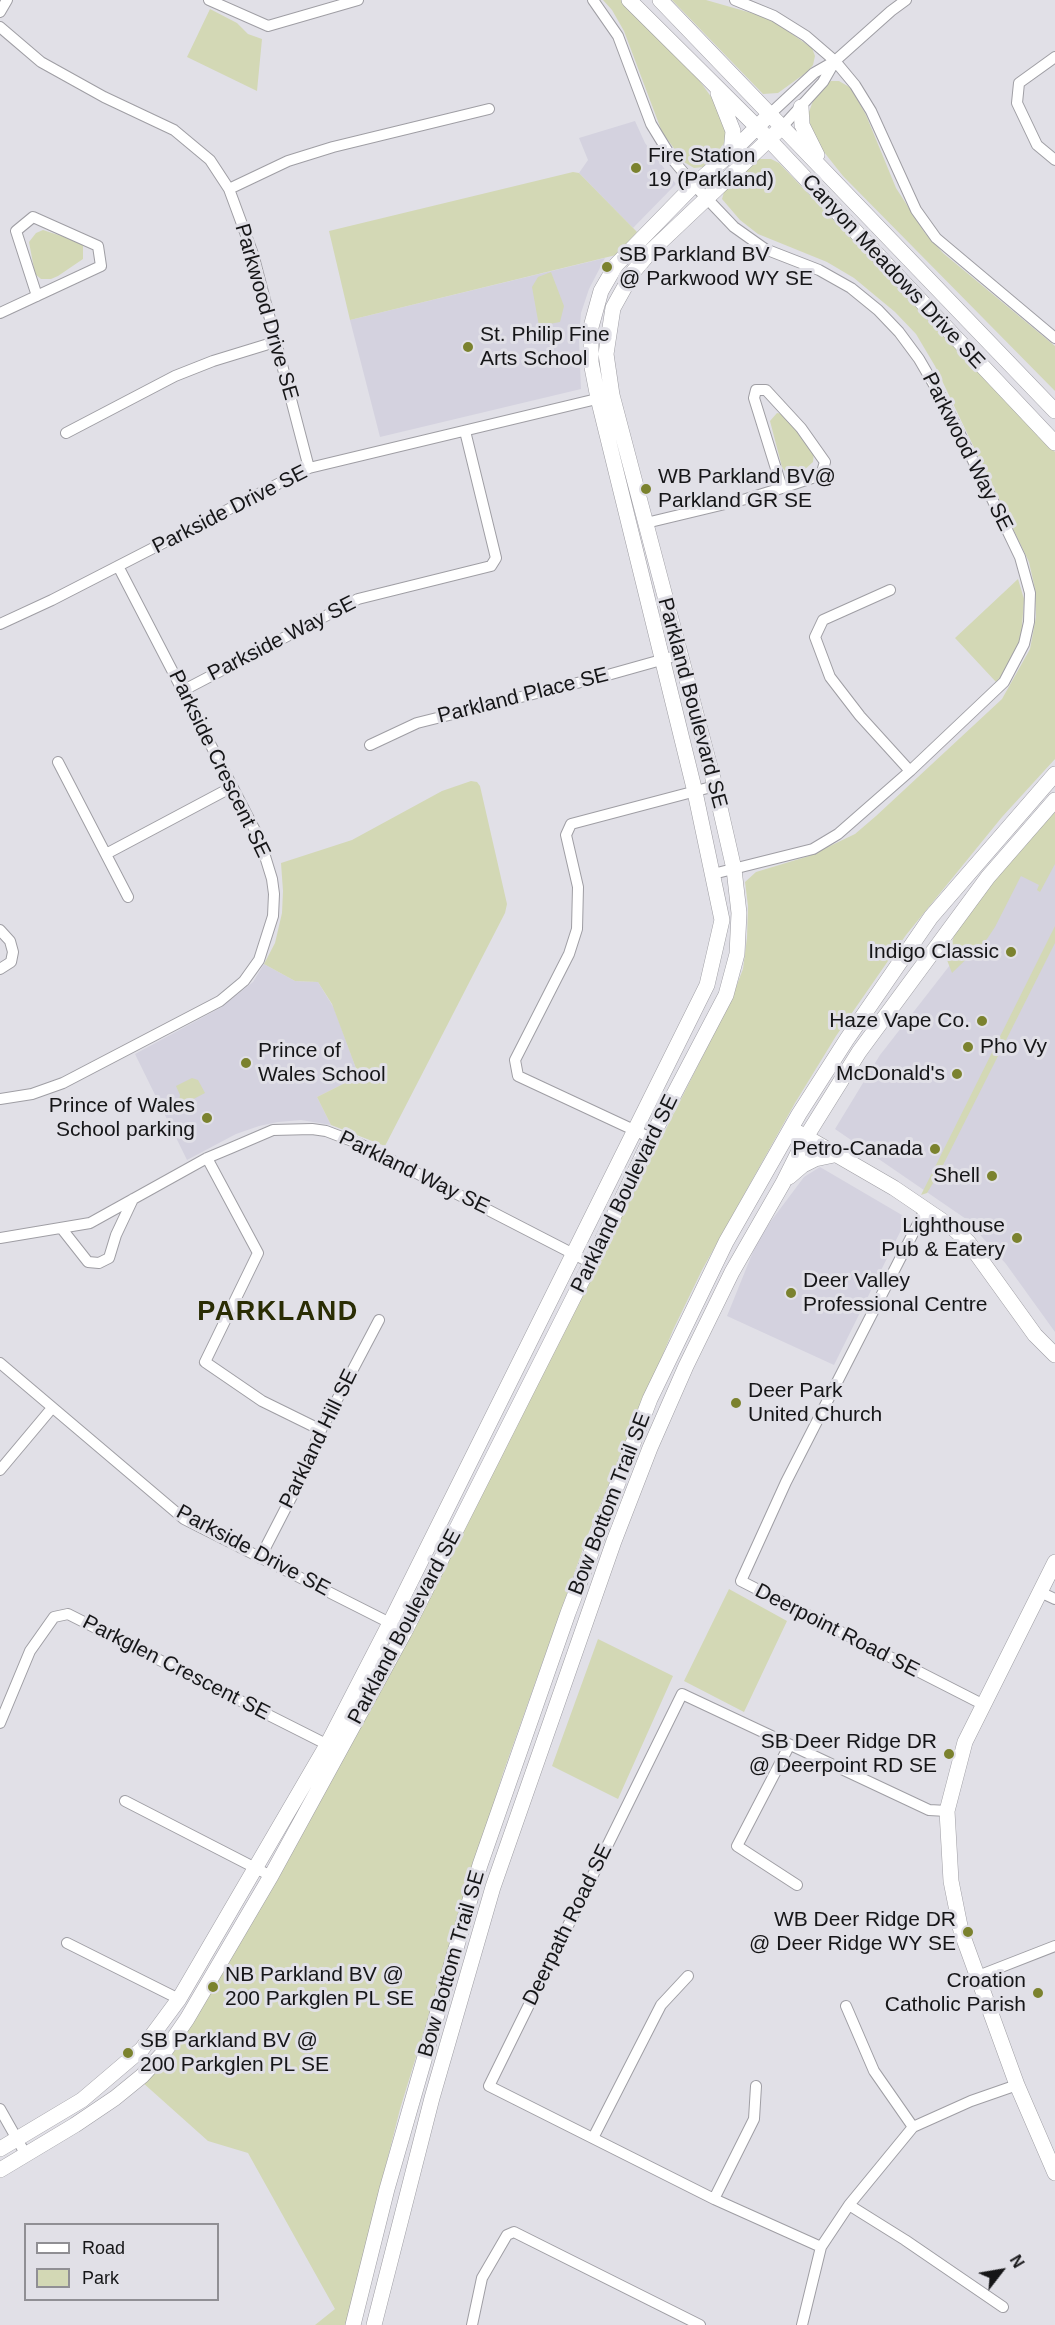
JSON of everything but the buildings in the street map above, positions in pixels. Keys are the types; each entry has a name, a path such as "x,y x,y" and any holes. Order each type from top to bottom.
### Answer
{"street":[{"path":"0,12 7,0"},
{"path":"209,0 268,26 358,0"},
{"name":"Parkwood Way SE","path":"593,0 618,36 651,124 673,160 694,185 734,227 765,249 819,270 851,288 878,310 919,359 944,402 1020,557 1030,592 1029,622 1024,644 1015,664 997,690 910,771 838,834 813,849 714,874"},
{"name":"Canyon Meadows Drive SE","path":"629,0 757,127 1055,443"},
{"name":"Canyon Meadows Drive SE","path":"660,0 1055,411"},
{"path":"735,0 774,16 806,36 835,61 855,85 871,111 915,210 936,238 1055,338"},
{"path":"770,114 814,73 835,61 891,10 906,0"},
{"name":"Parkwood Drive SE","path":"0,27 41,62 104,97 174,130 210,160 229,189 253,254 309,468"},
{"path":"1055,57 1019,83 1017,103 1037,145 1055,160"},
{"path":"782,127 823,82 835,61"},
{"path":"717,87 733,131 731,153"},
{"path":"801,107 802,125 810,144 837,185"},
{"path":"229,189 288,161 489,109"},
{"name":"Parkland Boulevard SE","path":"0,2148 82,2100 142,2049 179,1999 256,1868 404,1634 591,1263 651,1138 726,995 737,954 739,914 734,869 715,786 646,523 605,396 591,362 591,327 601,291 616,265 694,185 731,153 770,114"},
{"name":"Parkland Boulevard SE","path":"0,2170 75,2126 115,2098 165,2051 187,2019 271,1876 334,1748 390,1623 707,985 722,920 714,874 662,660 605,396 606,354 614,308 633,272 651,251 708,200 782,127"},
{"path":"0,313 37,296 101,266 98,246 33,217 16,231 37,296"},
{"path":"591,327 609,331"},
{"path":"66,433 175,376 213,361 275,342"},
{"path":"646,523 746,499 782,488 821,475 825,462 801,428 766,390 756,390 754,398 782,488"},
{"name":"Parkside Drive SE","path":"0,624 309,468 605,396"},
{"name":"Parkside Way SE","path":"184,690 358,599 491,566 496,558 465,431"},
{"name":"Parkside Crescent SE","path":"0,1099 32,1094 63,1083 220,1001 244,981 259,960 273,916 274,894 269,864 260,840 118,566"},
{"path":"890,590 823,620 815,637 830,677 860,716 910,771"},
{"name":"Parkland Place SE","path":"370,745 417,723 679,655"},
{"path":"58,762 129,897"},
{"name":"Bow Bottom Trail SE","path":"353,2325 387,2189 480,1865 568,1614 651,1398 726,1242 790,1128 888,977 931,917 1055,774"},
{"path":"651,1138 636,1129 518,1076 515,1060 569,954 578,929 578,887 566,835 572,824 715,786"},
{"path":"106,854 232,787"},
{"name":"Bow Bottom Trail SE","path":"374,2325 446,2046 493,1887 561,1687 634,1489 677,1387 732,1272 783,1183 806,1137 859,1052 988,877 1055,800"},
{"path":"0,930 10,941 14,952 11,962 0,969"},
{"path":"790,1128 926,1208 968,1242 1035,1335 1055,1355"},
{"name":"Parkland Way SE","path":"0,1238 90,1223 207,1158 273,1130 312,1129 326,1131 360,1144 591,1263"},
{"path":"783,1183 803,1165 815,1159 834,1155"},
{"path":"207,1158 258,1253 205,1362 262,1401 321,1430"},
{"path":"62,1229 88,1262 99,1263 109,1258 116,1235 133,1199"},
{"name":"Deerpoint Road SE","path":"926,1208 796,1461 741,1581 984,1705"},
{"name":"Parkland Hill SE","path":"260,1558 293,1494 321,1430 379,1320"},
{"name":"Parkside Drive SE","path":"0,1363 184,1519 390,1623 404,1634"},
{"path":"0,1470 52,1408"},
{"path":"1054,2167 1017,2085 961,1931 951,1881 947,1811 965,1743 1055,1562"},
{"path":"1040,1592 1055,1599"},
{"name":"Parkglen Crescent SE","path":"0,1723 30,1651 54,1617 69,1614 334,1748"},
{"name":"Deerpath Road SE","path":"821,2247 714,2199 489,2086 682,1694 929,1810 947,1811"},
{"path":"789,1746 737,1846 797,1885"},
{"path":"125,1801 271,1876"},
{"path":"67,1943 179,1999"},
{"path":"978,1977 1055,1946"},
{"path":"593,2138 661,2005 688,1976"},
{"path":"846,2006 874,2071 913,2127"},
{"path":"802,2325 821,2247 849,2205 913,2127 971,2101 1017,2085"},
{"path":"714,2199 754,2119 756,2086"},
{"path":"0,2109 26,2155"},
{"path":"849,2205 1003,2307"},
{"path":"472,2325 482,2278 507,2235 514,2232 700,2325"}],"shaded area":[{"path":"635,121 645,143 676,184 633,228 579,173 588,160 579,138"},
{"name":"St. Philip Fine Arts School","path":"605,258 589,289 581,313 579,340 581,389 380,437 350,320"},
{"path":"1045,828 1055,833 1055,1332 1006,1264 966,1219 835,1129 880,1055 950,965"},
{"name":"Prince of Wales School","path":"264,964 295,981 318,982 334,1008 357,1071 351,1080 317,1097 331,1125 301,1120 259,1126 236,1134 187,1160 135,1054 220,1008 253,982"},
{"path":"820,1167 907,1218 834,1365 727,1316 759,1237 804,1177"}],"green space":[{"path":"603,0 624,0 692,70 719,108 727,127 727,138 703,167 694,168 684,162 662,132 624,31 612,10"},
{"path":"672,0 706,0 769,18 812,48 815,56 813,65 778,93 763,94"},
{"path":"210,9 237,23 248,34 262,39 257,91 187,57"},
{"path":"839,81 851,88 866,115 896,188 925,233 943,253 1055,346 1055,391 843,176 820,147 810,127 809,112 814,98 825,84"},
{"path":"759,159 771,159 779,163 1055,452 1055,759 1002,817 906,935 836,1036 795,1103 702,1270 673,1330 589,1532 503,1773 400,2109 346,2325 315,2325 335,2309 248,2153 208,2141 142,2082 404,1648 731,1000 743,969 747,938 748,906 745,882 756,872 809,856 855,834 1002,699 1030,649 1036,617 1035,589 1029,562 935,366 916,334 895,312 854,278 827,262 758,234 740,220 722,199 724,192"},
{"path":"573,172 579,173 637,232 616,255 350,320 329,231"},
{"path":"43,230 83,243 83,259 51,279 41,279 35,274 29,242 36,233"},
{"path":"551,272 564,306 560,322 539,326 532,287 538,277"},
{"path":"777,413 783,414 814,451 813,462 803,471 793,473 785,471 782,467 770,421"},
{"path":"1018,579 1024,599 1021,640 1010,666 996,682 955,638"},
{"path":"471,781 477,782 480,786 507,904 505,913 385,1146 331,1125 317,1097 351,1080 357,1071 332,1004 318,982 295,981 264,964 275,943 282,913 281,863 352,840 442,791"},
{"path":"1055,809 1055,864 1040,892 1037,890 1039,885 1021,876 987,939 952,973 947,960 955,932 999,875"},
{"path":"1055,926 1055,943 938,1175 927,1193 921,1195"},
{"path":"192,1078 198,1080 205,1093 184,1104 179,1101 180,1095 176,1086"},
{"path":"729,1589 787,1621 744,1712 684,1681"},
{"path":"598,1639 673,1676 618,1799 552,1766"}],"place":[{"name":"Fire Station 19 (Parkland)","path":"636,168"},
{"name":"SB Parkland BV @ Parkwood WY SE","path":"607,267"},
{"name":"St. Philip Fine Arts School","path":"468,347"},
{"name":"WB Parkland BV@ Parkland GR SE","path":"646,489"},
{"name":"Indigo Classic","path":"1011,952"},
{"name":"Haze Vape Co.","path":"982,1021"},
{"name":"Pho Vy","path":"968,1047"},
{"name":"Prince of Wales School","path":"246,1063"},
{"name":"McDonald's","path":"957,1074"},
{"name":"Prince of Wales School parking","path":"207,1118"},
{"name":"Petro-Canada","path":"935,1149"},
{"name":"Shell","path":"992,1176"},
{"name":"Lighthouse Pub & Eatery","path":"1017,1238"},
{"name":"Deer Valley Professional Centre","path":"791,1293"},
{"name":"Deer Park United Church","path":"736,1403"},
{"name":"SB Deer Ridge DR @ Deerpoint RD SE","path":"949,1754"},
{"name":"WB Deer Ridge DR @ Deer Ridge WY SE","path":"968,1932"},
{"name":"NB Parkland BV @ 200 Parkglen PL SE","path":"213,1987"},
{"name":"Croation Catholic Parish","path":"1038,1993"},
{"name":"SB Parkland BV @ 200 Parkglen PL SE","path":"128,2053"}],"district":[{"name":"PARKLAND","path":"278,1313"}]}
